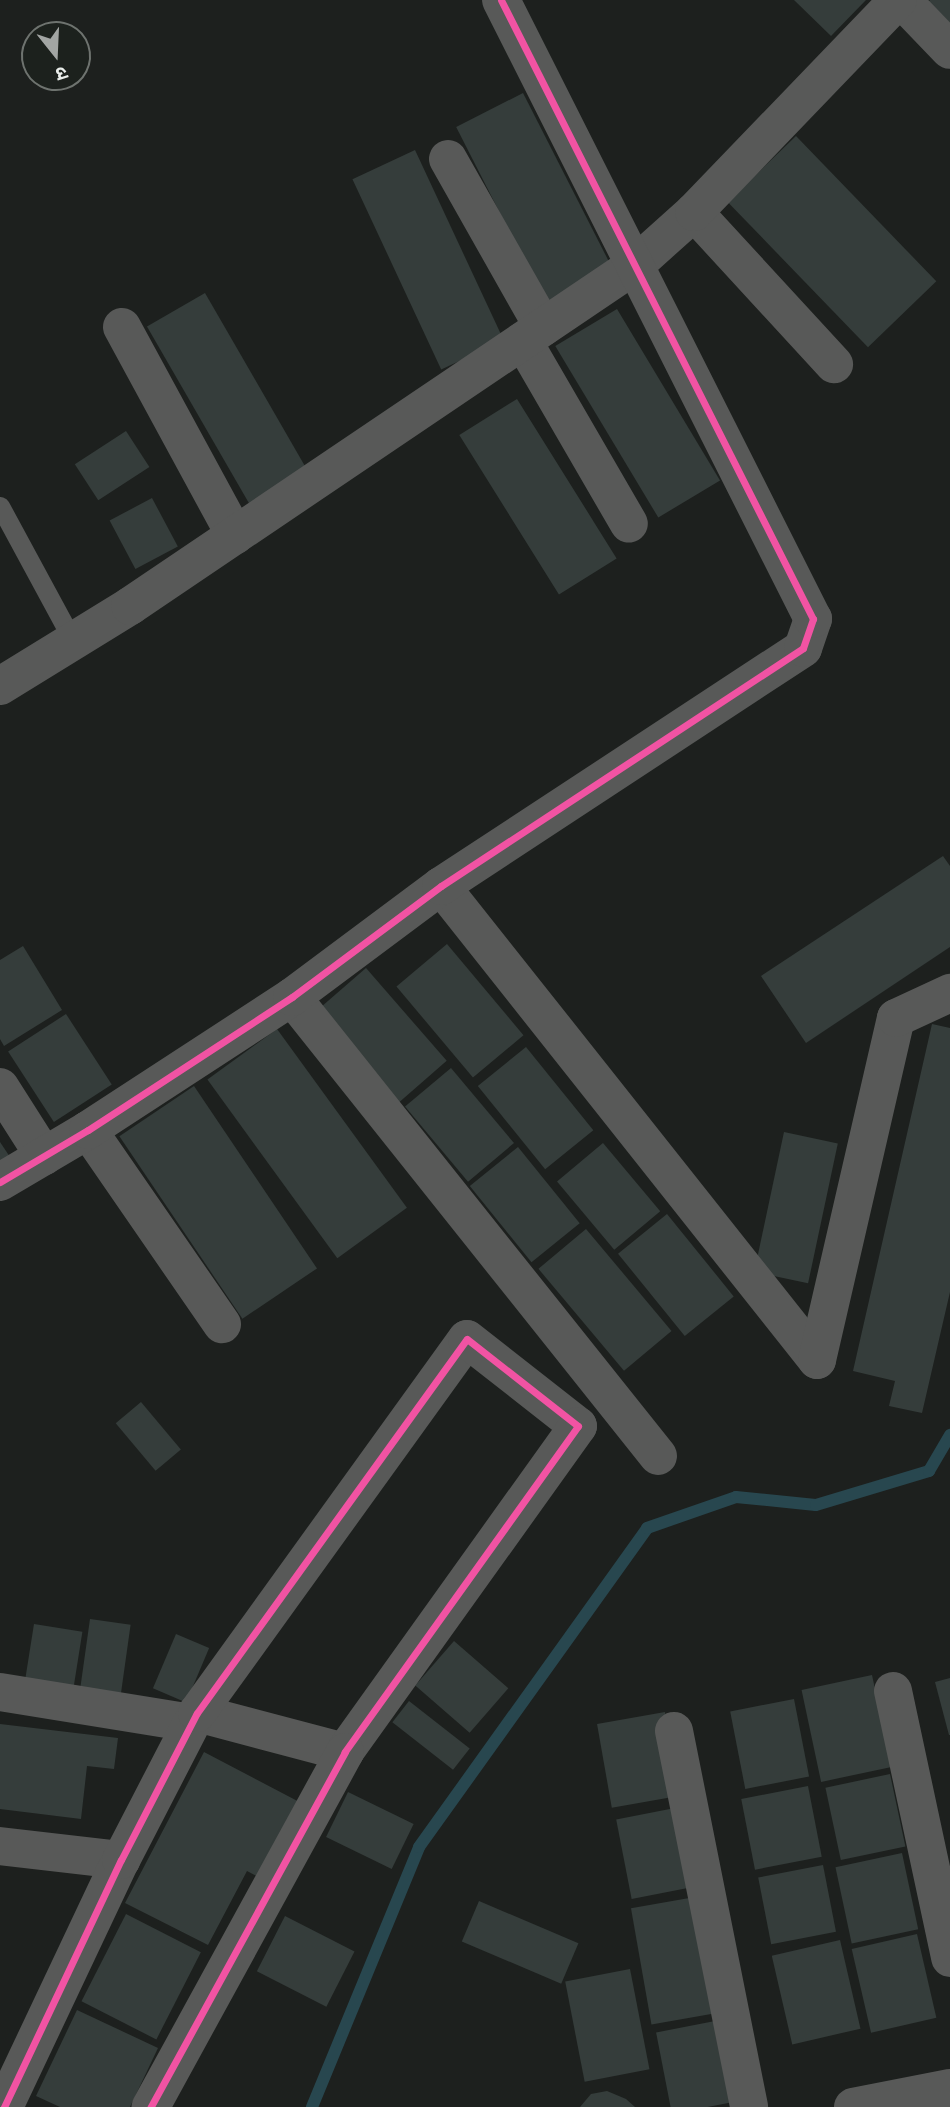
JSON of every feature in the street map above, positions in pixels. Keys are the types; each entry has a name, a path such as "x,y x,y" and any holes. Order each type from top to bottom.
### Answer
{"street":[{"path":"0,1182 88,1130 292,997 441,886 803,648 813,620 501,0"},
{"path":"0,686 235,535 635,265 694,212 900,0 950,50"},
{"path":"448,159 629,524"},
{"path":"694,212 834,364"},
{"path":"122,327 235,535"},
{"path":"441,886 817,1360 896,1018 950,993"},
{"path":"292,997 659,1455"},
{"path":"0,1087 44,1156"},
{"path":"88,1130 222,1324"},
{"path":"2,2107 121,1860 195,1718 467,1339 578,1426 345,1752 151,2107"},
{"path":"893,1691 943,1900 950,1958"},
{"path":"0,1692 195,1718 345,1752"},
{"path":"674,1731 749,2107"},
{"path":"0,1846 121,1860"},
{"path":"853,2107 950,2088"}],"lane":[{"path":"0,506 73,641"}],"building":[{"path":"794,0 866,0 831,36"},
{"path":"930,0 950,0 950,26 927,3"},
{"path":"523,93 613,270 547,304 456,127"},
{"path":"796,136 936,281 868,347 728,202"},
{"path":"415,150 504,340 441,369 352,179"},
{"path":"205,293 310,476 252,509 147,326"},
{"path":"617,309 720,480 658,518 555,346"},
{"path":"517,399 617,558 559,594 459,435"},
{"path":"126,431 149,467 98,500 75,464"},
{"path":"152,498 178,547 135,569 110,521"},
{"path":"943,856 950,866 950,947 806,1043 761,976"},
{"path":"447,944 523,1035 473,1078 396,986"},
{"path":"23,946 62,1010 4,1046 0,1039 0,960"},
{"path":"366,968 447,1061 399,1102 318,1009"},
{"path":"66,1014 112,1084 54,1122 8,1052"},
{"path":"932,1024 950,1028 950,1292 922,1413 889,1406 895,1381 853,1371"},
{"path":"277,1029 407,1208 337,1258 207,1080"},
{"path":"526,1047 593,1130 545,1169 478,1086"},
{"path":"451,1068 514,1143 468,1182 405,1107"},
{"path":"194,1086 317,1268 242,1319 119,1136"},
{"path":"784,1132 838,1143 808,1283 754,1272"},
{"path":"0,1142 14,1163 0,1172"},
{"path":"603,1143 660,1211 614,1250 557,1182"},
{"path":"518,1147 580,1223 531,1262 470,1186"},
{"path":"667,1214 734,1296 685,1336 618,1254"},
{"path":"586,1229 671,1331 624,1371 539,1269"},
{"path":"141,1402 181,1449 156,1471 116,1423"},
{"path":"90,1619 131,1625 121,1693 80,1687"},
{"path":"34,1624 82,1632 73,1689 25,1681"},
{"path":"176,1634 209,1648 186,1702 153,1688"},
{"path":"454,1641 508,1688 470,1733 415,1686"},
{"path":"872,1675 892,1767 821,1782 802,1690"},
{"path":"950,1678 950,1735 949,1735 935,1682"},
{"path":"794,1699 809,1777 745,1789 730,1711"},
{"path":"409,1701 470,1748 453,1770 392,1722"},
{"path":"665,1712 680,1796 612,1808 597,1724"},
{"path":"0,1724 118,1738 114,1769 87,1766 81,1819 0,1809"},
{"path":"204,1752 307,1806 268,1882 247,1871 208,1945 125,1903"},
{"path":"890,1774 905,1846 841,1860 825,1788"},
{"path":"808,1786 822,1857 755,1870 741,1799"},
{"path":"348,1792 414,1824 392,1869 326,1837"},
{"path":"680,1807 695,1887 632,1899 616,1819"},
{"path":"902,1853 918,1929 852,1943 835,1867"},
{"path":"823,1865 836,1932 771,1944 758,1878"},
{"path":"695,1897 715,2013 651,2024 631,1908"},
{"path":"479,1901 578,1943 561,1984 462,1942"},
{"path":"126,1914 201,1952 156,2039 82,2001"},
{"path":"285,1916 354,1951 326,2007 257,1971"},
{"path":"917,1934 936,2018 871,2033 852,1949"},
{"path":"840,1940 860,2029 792,2044 772,1956"},
{"path":"630,1969 649,2069 585,2082 565,1982"},
{"path":"77,2010 158,2048 130,2107 60,2107 36,2096"},
{"path":"715,2021 731,2102 708,2107 671,2107 656,2032"},
{"path":"607,2091 626,2099 635,2107 580,2107 591,2094"}],"waterway":[{"path":"312,2107 419,1847 647,1528 736,1497 816,1505 929,1471 950,1435"}],"cycle path":[{"path":"0,1182 88,1130 292,997 441,886 803,648 813,619 501,0"},
{"path":"4,2107 121,1860 197,1713 467,1339 578,1426 345,1752 151,2107"}]}
